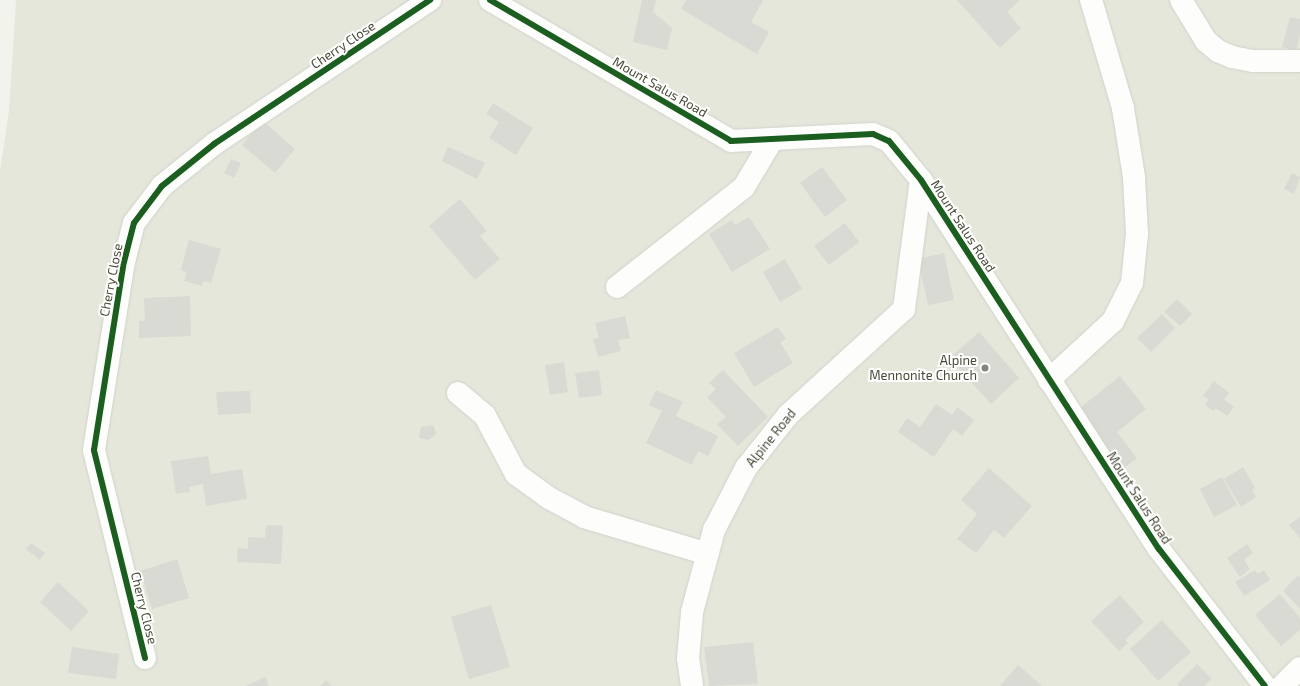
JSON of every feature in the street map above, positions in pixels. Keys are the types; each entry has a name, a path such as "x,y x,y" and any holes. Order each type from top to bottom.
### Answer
{"street":[{"name":"Cherry Close","path":"145,658 94,450 123,266 134,223 162,186 214,144 430,0"},
{"name":"Mount Salus Road","path":"490,0 731,141 873,134 889,141 921,180 1159,549 1265,686"},
{"path":"1049,380 1113,321 1132,283 1137,234 1129,146 1123,108 1091,0"},
{"path":"1181,0 1206,41 1218,51 1232,57 1253,61 1300,61"},
{"path":"617,287 744,188 772,140"},
{"name":"Alpine Road","path":"692,686 688,659 692,612 714,530 746,468 788,414 904,309 921,180"},
{"path":"458,393 485,416 516,474 549,498 584,517 708,554"},
{"path":"1282,686 1300,668"}],"shaded area":[{"path":"16,0 1300,0 1300,686 0,686 0,172 9,110"}],"building":[{"path":"642,0 656,0 653,12 672,28 667,50 633,42"},
{"path":"686,0 763,0 751,22 769,32 757,54 681,9"},
{"path":"957,0 1020,0 1007,12 1021,28 1000,48"},
{"path":"1290,17 1300,19 1300,35 1296,51 1282,47"},
{"path":"493,103 533,128 516,155 489,138 499,122 486,114"},
{"path":"263,121 295,149 275,173 242,145"},
{"path":"448,147 485,163 477,179 442,161"},
{"path":"231,159 241,163 234,178 224,173"},
{"path":"822,167 847,200 825,217 800,183"},
{"path":"1292,173 1300,177 1294,194 1284,189"},
{"path":"460,199 487,231 480,236 500,259 475,280 429,226"},
{"path":"749,217 770,249 732,272 709,234 732,220 735,225"},
{"path":"845,223 859,242 829,265 814,246"},
{"path":"189,240 221,249 211,283 204,281 202,286 184,281 187,272 181,270"},
{"path":"944,253 954,300 928,305 918,259"},
{"path":"785,259 802,289 780,302 763,272"},
{"path":"190,296 191,336 139,338 139,321 145,321 144,298"},
{"path":"1177,299 1192,314 1180,326 1164,312"},
{"path":"1162,314 1175,328 1151,352 1137,338"},
{"path":"625,316 630,338 618,340 621,351 598,357 593,339 599,338 595,323"},
{"path":"778,327 786,339 780,342 793,363 754,387 734,353"},
{"name":"Alpine Mennonite Church","path":"979,332 1019,378 991,404 950,358"},
{"path":"564,362 568,392 550,395 545,365"},
{"path":"599,370 602,395 579,398 575,373"},
{"path":"723,370 768,417 738,446 717,424 726,417 707,397 716,389 709,383"},
{"path":"1120,376 1146,409 1117,432 1137,458 1122,470 1076,411"},
{"path":"1214,381 1229,393 1224,399 1234,407 1227,416 1216,408 1214,411 1205,405 1209,399 1203,396"},
{"path":"656,390 683,402 676,416 718,436 708,456 698,451 692,465 646,443 662,411 649,405"},
{"path":"250,391 251,413 218,415 216,392"},
{"path":"936,404 952,415 957,407 974,420 962,436 953,429 934,457 898,432 907,418 920,427"},
{"path":"433,425 436,434 429,440 419,438 421,427"},
{"path":"208,456 211,474 242,469 247,499 206,506 203,484 189,487 190,492 176,494 171,461"},
{"path":"1243,467 1255,488 1252,490 1256,497 1241,507 1224,479"},
{"path":"989,468 1032,506 1004,538 994,530 976,553 957,539 977,514 961,500"},
{"path":"1222,477 1237,505 1214,517 1200,489"},
{"path":"1300,517 1300,538 1289,525"},
{"path":"266,525 283,526 281,564 237,562 238,548 248,549 248,537 265,538"},
{"path":"31,543 45,553 40,560 26,549"},
{"path":"1247,544 1253,553 1244,560 1250,569 1240,577 1227,558"},
{"path":"177,559 189,598 152,609 140,571"},
{"path":"1255,570 1258,574 1264,570 1270,580 1244,596 1235,582"},
{"path":"1298,575 1300,577 1300,609 1283,591"},
{"path":"58,582 89,611 71,631 40,602"},
{"path":"1280,594 1300,618 1300,630 1281,646 1255,615"},
{"path":"1120,595 1144,622 1125,640 1128,643 1119,651 1091,621"},
{"path":"491,605 510,667 469,679 451,617"},
{"path":"1162,620 1191,652 1158,681 1130,649"},
{"path":"753,642 758,684 709,686 704,647"},
{"path":"72,647 119,654 116,679 68,673"},
{"path":"1197,664 1212,679 1204,686 1179,686 1177,684"},
{"path":"1018,665 1042,686 1000,686"},
{"path":"265,677 269,686 246,686"},
{"path":"326,680 332,686 320,686"}],"cycle path":[{"path":"145,658 94,450 123,266 134,223 162,186 214,144 430,0"},
{"path":"490,0 731,141 873,134 889,141 921,180 1159,549 1265,686"}],"place":[{"name":"Alpine Mennonite Church","path":"985,368"}]}
